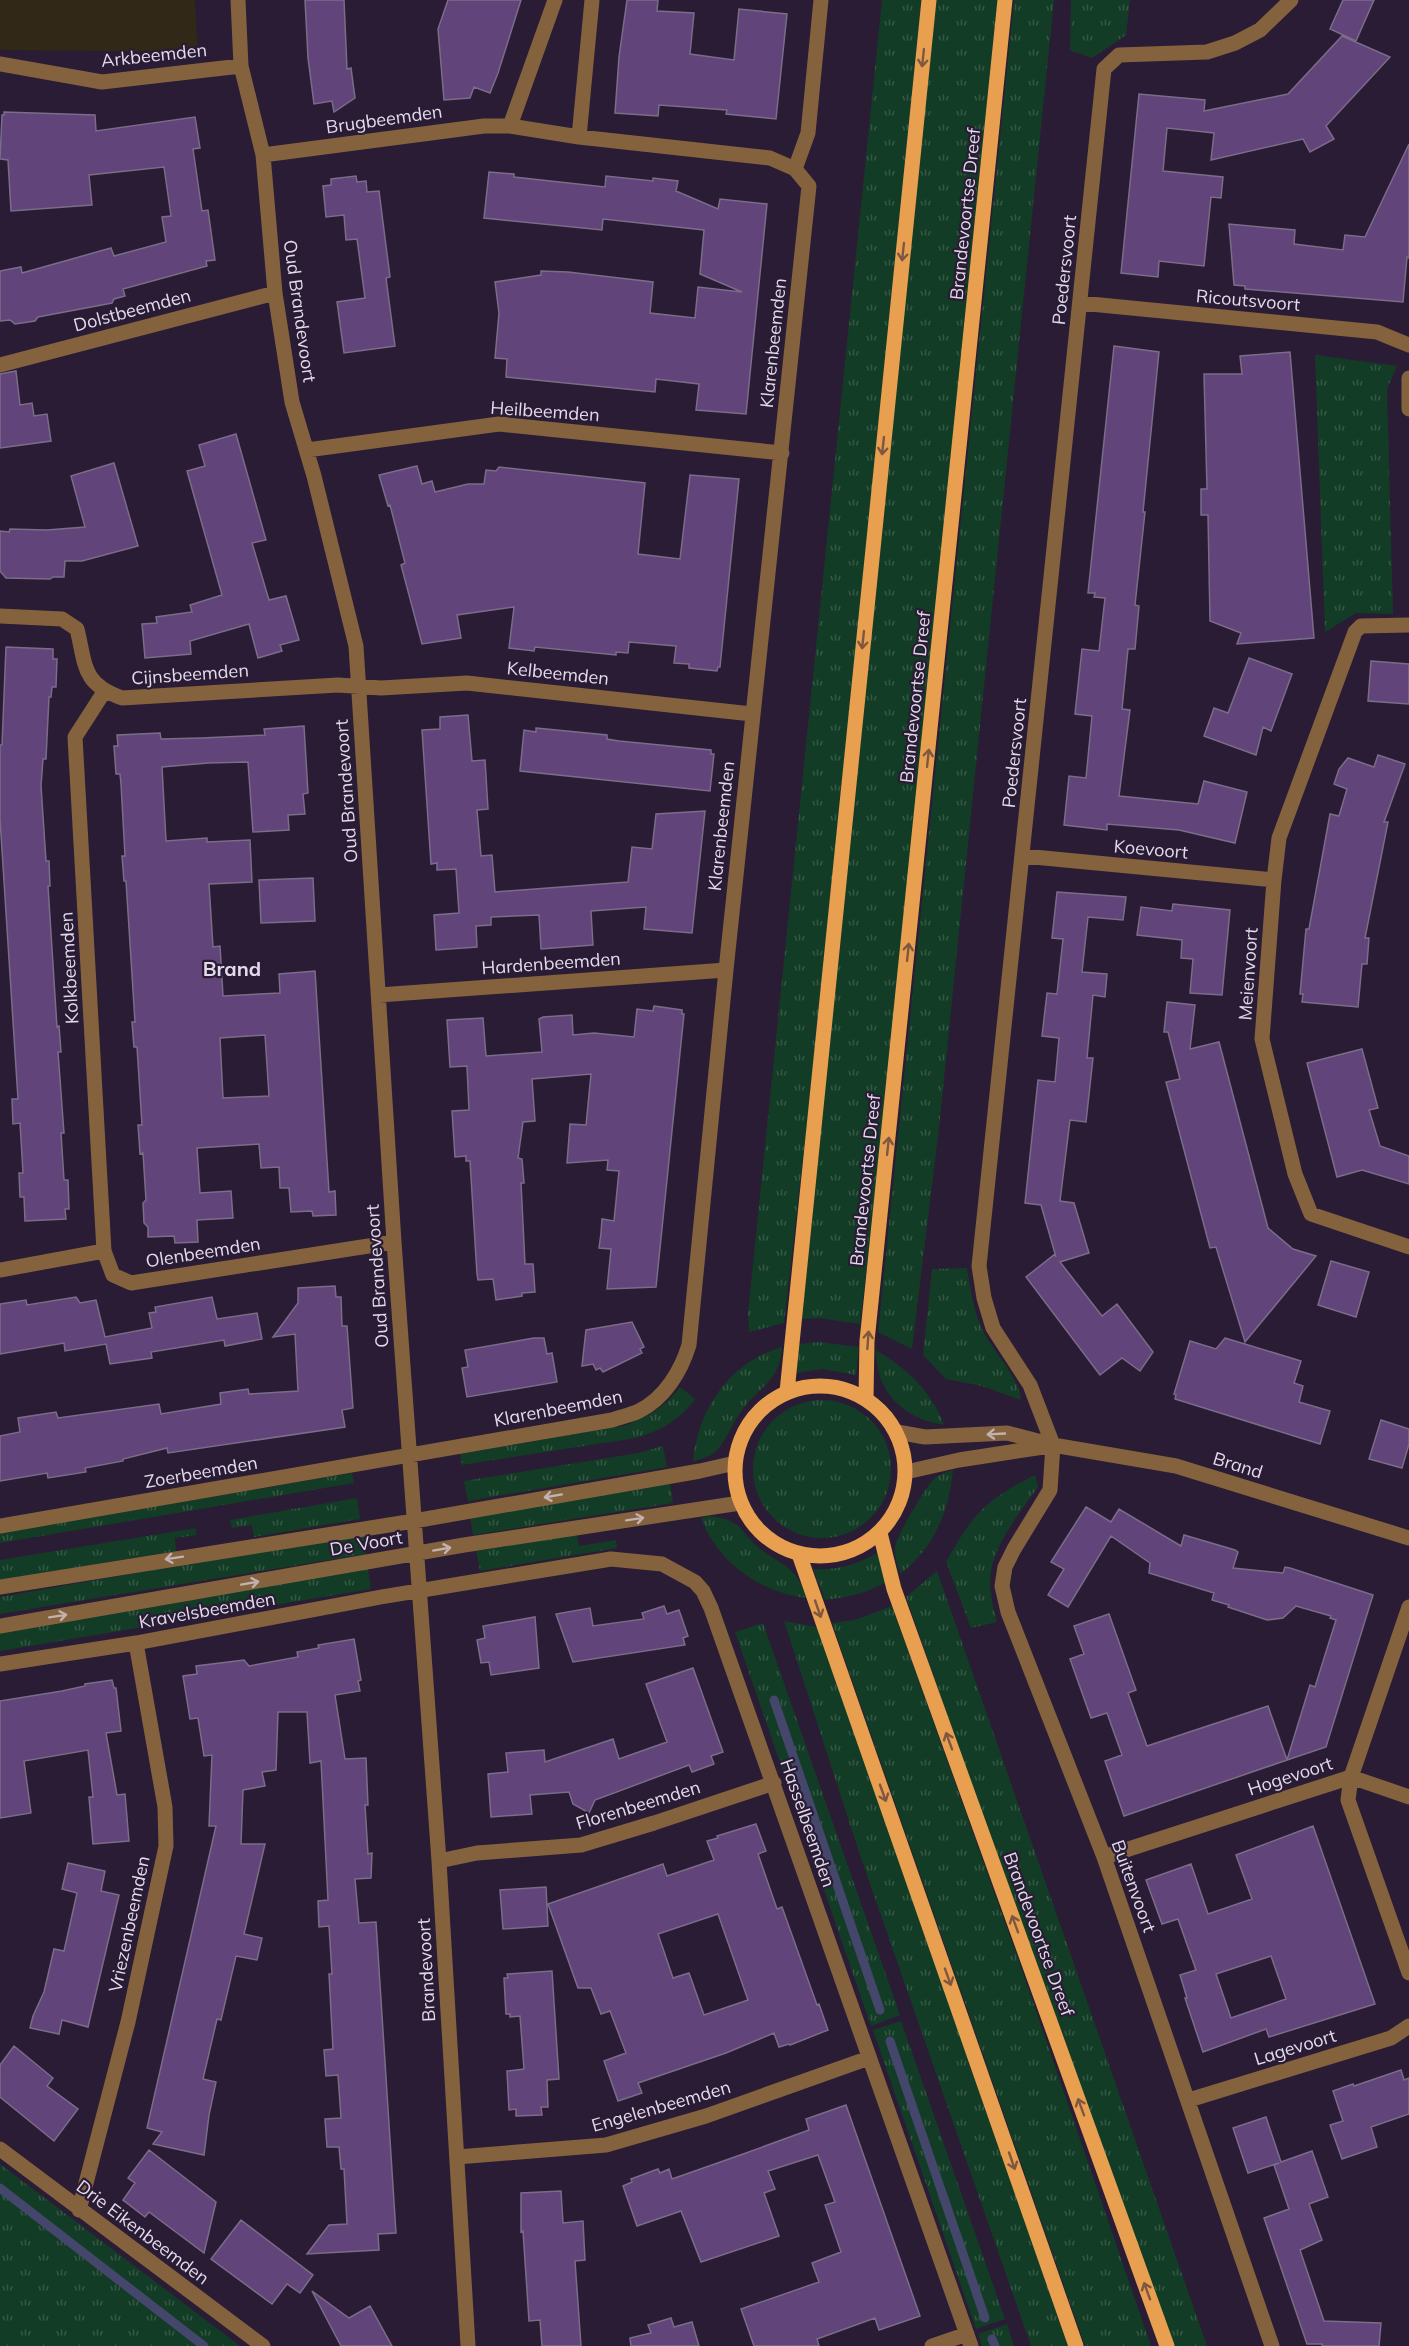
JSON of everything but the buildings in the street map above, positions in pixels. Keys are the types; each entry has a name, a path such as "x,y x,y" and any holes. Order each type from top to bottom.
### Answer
{"main road":[{"path":"787,1392 929,0"},
{"name":"Brandevoortse Dreef","path":"866,1398 867,1341 1005,0"},
{"path":"813,1385 841,1387 866,1398 884,1413 897,1432 904,1451 906,1472 903,1494 894,1515 880,1533 856,1549 828,1557 799,1554 774,1544 754,1526 740,1503 735,1483 735,1463 743,1433 761,1409 787,1392 813,1385"},
{"name":"Brandevoortse Dreef","path":"880,1533 894,1589 1167,2346"},
{"path":"799,1554 1076,2346"}],"street":[{"name":"Oud Brandevoort","path":"238,0 241,66 263,155 275,293 292,402 307,450 356,646 393,1242 420,1592"},
{"path":"510,126 555,0"},
{"path":"579,137 592,0"},
{"path":"795,169 808,133 821,0"},
{"name":"Poedersvoort","path":"1053,1445 1030,1385 993,1328 984,1298 979,1266 1104,69 1119,55 1207,52 1235,43 1260,30 1291,0"},
{"name":"Arkbeemden","path":"0,64 102,82 241,66"},
{"name":"Brugbeemden","path":"263,155 484,126 510,126 579,137 770,158 795,169"},
{"name":"Klarenbeemden","path":"409,1456 612,1420 639,1411 654,1401 682,1367 689,1345 726,970 809,186 795,169"},
{"name":"Dolstbeemden","path":"0,365 275,293"},
{"name":"Ricoutsvoort","path":"1080,303 1377,332 1409,345"},
{"path":"1409,378 1409,409"},
{"name":"Heilbeemden","path":"307,450 499,424 782,453"},
{"path":"0,616 62,619 77,629 89,678 104,692"},
{"name":"Meienvoort","path":"1409,625 1361,626 1351,639 1279,838 1262,1039 1295,1174 1311,1214 1409,1247"},
{"name":"Kelbeemden","path":"359,687 381,688 467,683 753,714"},
{"name":"Cijnsbeemden","path":"104,692 122,698 338,685 359,687"},
{"name":"Kolkbeemden","path":"104,692 75,737 104,1251"},
{"name":"Koevoort","path":"1023,856 1274,880"},
{"name":"Hardenbeemden","path":"379,995 726,970"},
{"name":"Olenbeemden","path":"104,1251 113,1275 131,1283 393,1242"},
{"path":"0,1270 104,1251"},
{"name":"Brand","path":"897,1432 925,1437 1006,1433 1053,1445 1176,1466 1409,1538"},
{"name":"Brand","path":"906,1472 959,1460 1053,1445"},
{"name":"Buitenvoort","path":"1053,1445 1050,1490 1005,1567 1002,1586 1008,1612 1104,1857 1272,2346"},
{"name":"Zoerbeemden","path":"0,1526 409,1456"},
{"name":"De Voort","path":"0,1587 414,1521 735,1463"},
{"name":"De Voort","path":"0,1626 416,1554 740,1503"},
{"name":"Hasselbeemden","path":"420,1592 611,1559 662,1564 695,1582 703,1591 774,1783 969,2340"},
{"name":"Kravelsbeemden","path":"0,1664 136,1643 420,1592"},
{"name":"Brandevoort","path":"420,1592 439,1861 468,2346"},
{"name":"Hogevoort","path":"1104,1857 1351,1777 1409,1607"},
{"name":"Vriezenbeemden","path":"80,2210 128,2022 166,1846 165,1807 136,1643"},
{"path":"1409,1797 1351,1777 1348,1800 1409,1972"},
{"name":"Florenbeemden","path":"439,1861 477,1853 581,1845 774,1783"},
{"name":"Lagevoort","path":"1189,2100 1391,2038 1409,2026"},
{"name":"Engelenbeemden","path":"457,2157 606,2145 706,2116 869,2058"},
{"name":"Drie Eikenbeemden","path":"0,2149 263,2346"},
{"path":"932,2346 969,2340"}],"shaded area":[{"path":"0,0 195,0 198,52 0,50"}],"green space":[{"path":"882,0 922,0 808,1115 784,1323 749,1332 748,1313"},
{"path":"936,0 999,0 884,1123 860,1324 819,1318 801,1319"},
{"path":"1014,0 1054,0 939,1128 912,1349 878,1332"},
{"path":"1071,0 1130,0 1126,35 1092,58 1070,50"},
{"path":"1315,355 1397,366 1387,389 1393,614 1356,613 1325,632"},
{"path":"967,1268 973,1302 981,1327 1016,1383 1021,1400 982,1386 946,1379 923,1355 932,1269"},
{"path":"819,1342 859,1347 856,1375 821,1369 796,1373 799,1344"},
{"path":"782,1347 773,1376 739,1414 718,1449 709,1456 693,1461 702,1423 720,1390 747,1364 763,1354"},
{"path":"876,1350 917,1382 932,1401 944,1425 916,1416 904,1410 895,1401 881,1379"},
{"path":"680,1387 695,1399 676,1419 645,1435 462,1465 460,1454 627,1425 654,1412"},
{"path":"822,1400 849,1405 861,1411 871,1420 880,1430 886,1442 891,1469 886,1496 880,1508 871,1518 861,1527 849,1533 822,1538 795,1533 783,1527 773,1518 764,1508 758,1496 753,1469 758,1442 764,1430 773,1420 783,1411 795,1405"},
{"path":"663,1446 667,1467 468,1501 464,1481 638,1453"},
{"path":"953,1470 948,1500 938,1528 922,1553 900,1574 895,1547 901,1532 919,1500 935,1478"},
{"path":"352,1473 354,1483 0,1543 0,1533"},
{"path":"1035,1475 1038,1487 1007,1533 993,1562 990,1585 997,1622 971,1628 946,1562 964,1532 982,1510 1004,1492"},
{"path":"670,1482 673,1503 473,1535 470,1515"},
{"path":"357,1498 360,1519 254,1537 252,1525 232,1528 230,1520"},
{"path":"709,1516 728,1520 738,1526 759,1548 793,1572 808,1598 774,1590 743,1573 730,1562 708,1534 701,1518"},
{"path":"196,1528 196,1535 175,1538 176,1551 0,1580 0,1560"},
{"path":"577,1534 579,1546 616,1540 617,1548 480,1571 476,1550"},
{"path":"363,1536 366,1554 0,1614 0,1597 333,1538"},
{"path":"879,1552 888,1581 858,1594 825,1600 813,1569 847,1566"},
{"path":"368,1569 371,1589 0,1651 0,1630"},
{"path":"937,1571 1207,2346 1168,2346 906,1597"},
{"path":"892,1606 1022,1970 1151,2346 1085,2346 832,1623 855,1620"},
{"path":"784,1621 817,1627 1069,2346 1031,2346 861,1858"},
{"path":"763,1623 900,2015 871,2026 735,1632"},
{"path":"901,2021 1005,2319 976,2329 873,2030"},
{"path":"0,2164 240,2346 0,2346"},
{"path":"1007,2324 1014,2346 982,2346 978,2334"}],"waterway":[{"path":"774,1700 880,2010"},
{"path":"890,2041 985,2318"},
{"path":"0,2188 204,2346"},
{"path":"992,2339 995,2346"}],"district":[{"name":"Brand","path":"232,968"}]}
